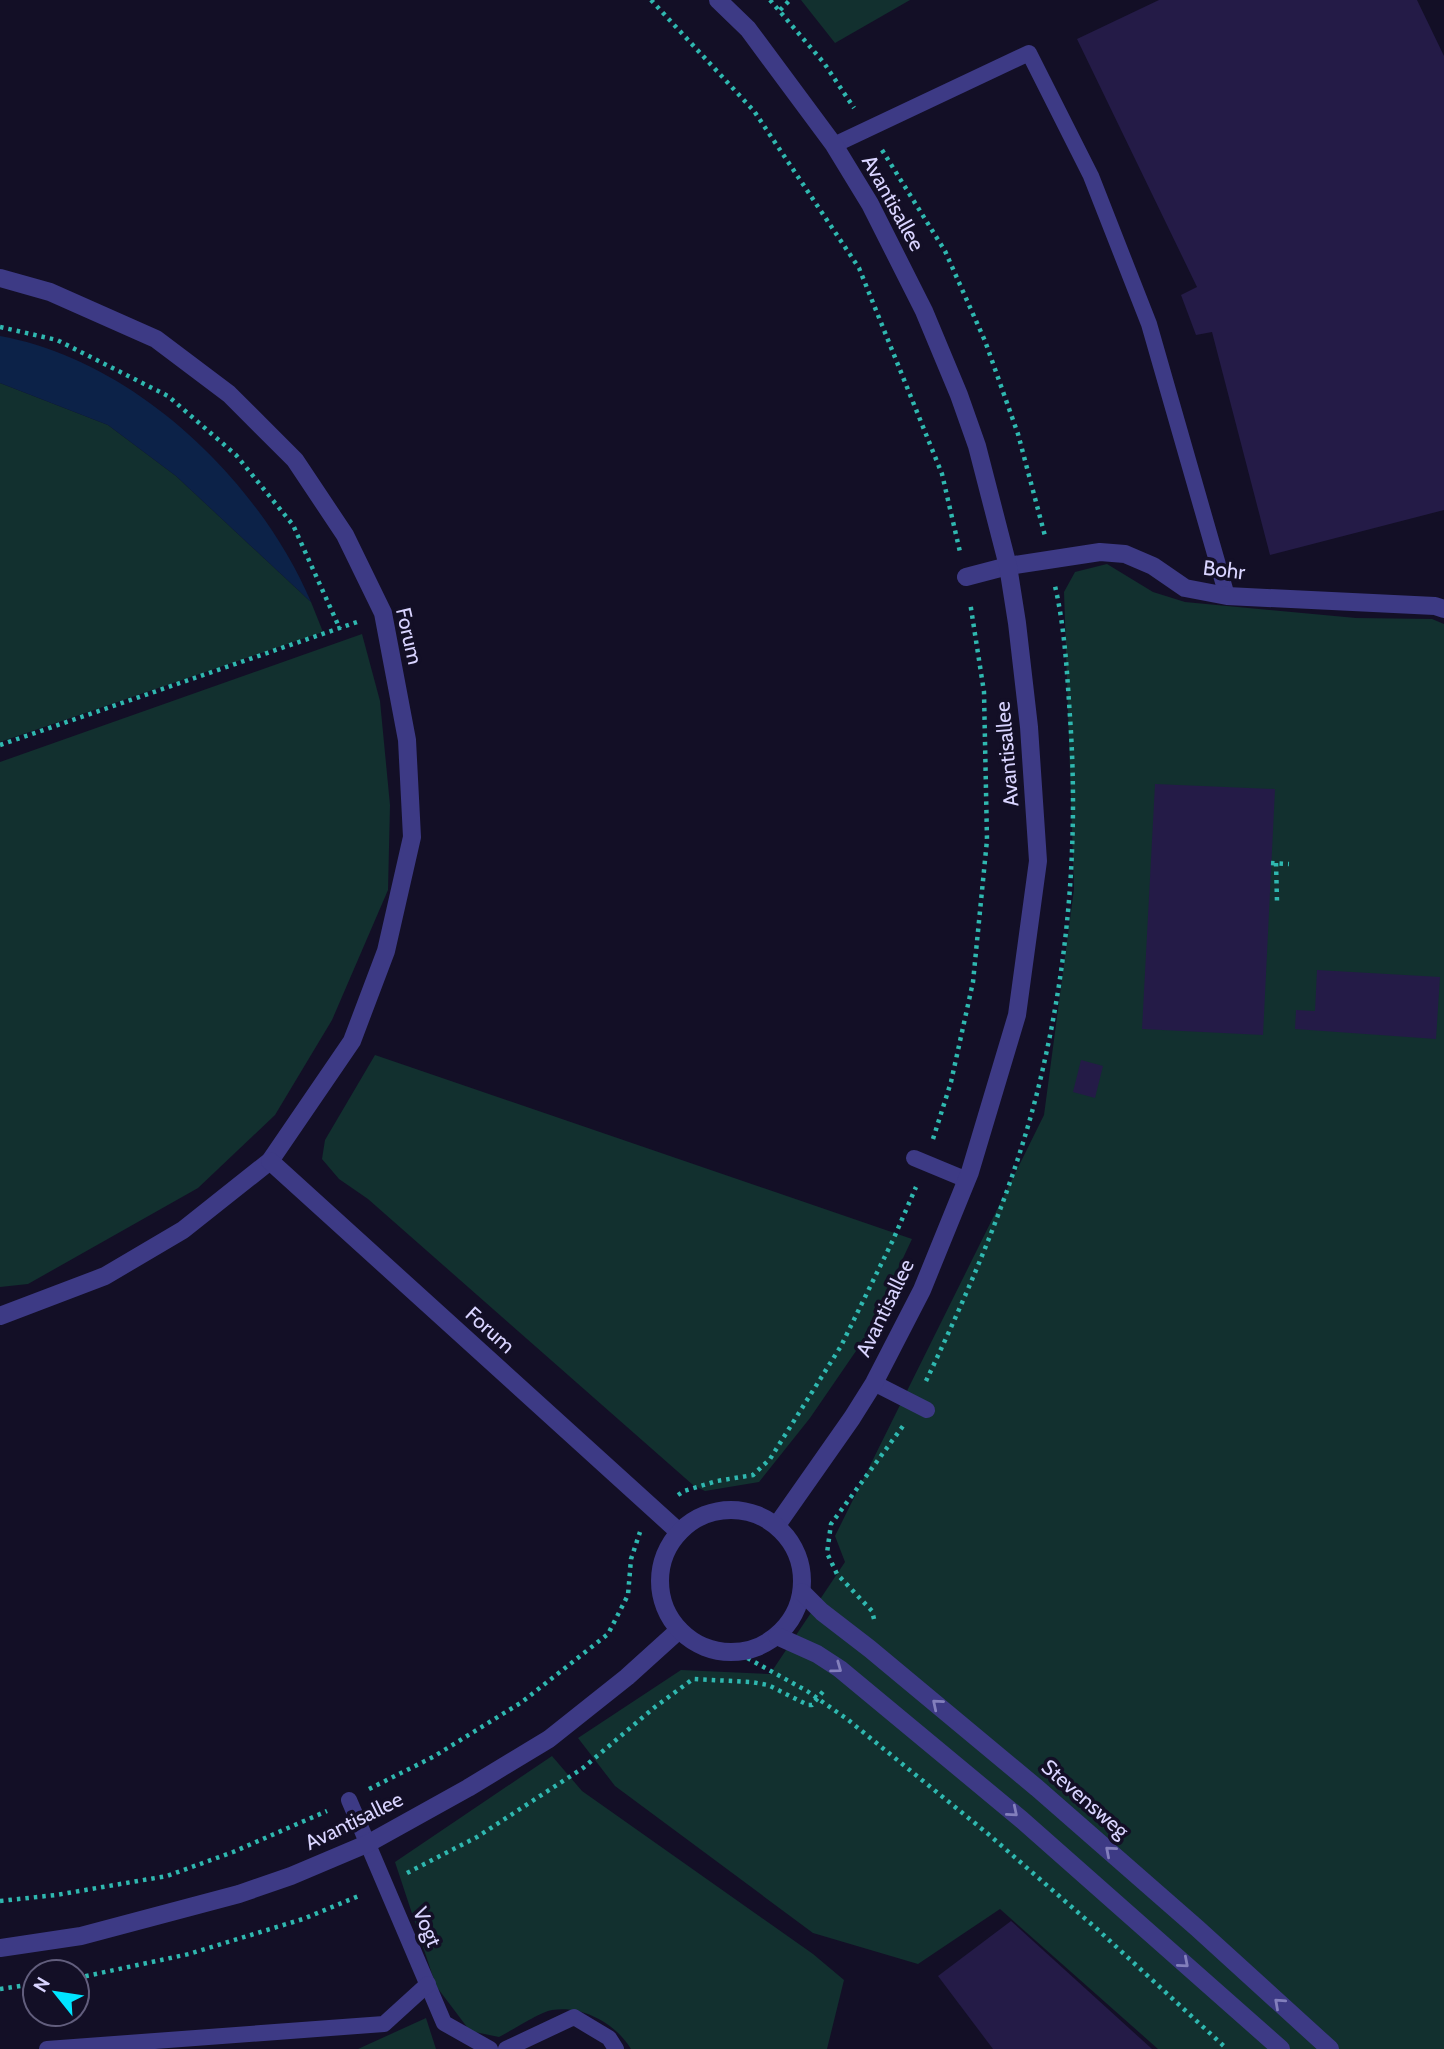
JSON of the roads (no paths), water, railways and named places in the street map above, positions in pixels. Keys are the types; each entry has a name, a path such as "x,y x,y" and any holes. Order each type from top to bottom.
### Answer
{"street":[{"name":"Avantisallee","path":"718,0 748,29 835,145 870,204 924,311 960,395 977,446 1008,566 1029,727 1038,860 1017,1016 967,1181 922,1290 874,1383 777,1525"},
{"name":"Forum","path":"0,278 50,292 156,339 229,394 295,460 345,536 383,613 407,740 412,837 386,951 352,1041 270,1161 183,1230 105,1276 0,1317"},
{"name":"Bohr","path":"966,577 1008,566 1100,552 1125,554 1153,566 1185,588 1227,596 1435,606 1444,609"},
{"name":"Forum","path":"270,1161 679,1532"},
{"path":"737,1509 757,1513 777,1525 795,1548 803,1571 802,1592 790,1621 777,1636 740,1654 698,1644 679,1630 664,1605 660,1577 667,1549 679,1532 703,1515 722,1510 737,1509"},
{"name":"Stevensweg","path":"802,1592 822,1612 1037,1788 1330,2049"},
{"name":"Avantisallee","path":"0,1948 81,1936 239,1894 291,1876 369,1843 468,1788 549,1738 627,1677 679,1630"},
{"path":"777,1636 817,1654 840,1670 1022,1820 1282,2049"}],"lane":[{"path":"835,145 1029,53 1091,176 1149,324 1227,596"},
{"path":"920,1161 967,1181"},
{"path":"874,1383 921,1407"},
{"name":"Vogt","path":"349,1800 444,2023 490,2049"},
{"path":"47,2049 384,2024 428,1984"},
{"path":"506,2049 574,2017 609,2038 617,2049"}],"water":[{"path":"0,336 50,349 98,371 144,399 186,432 225,471 259,512 288,557 311,602 176,476 108,425 0,383"}]}
